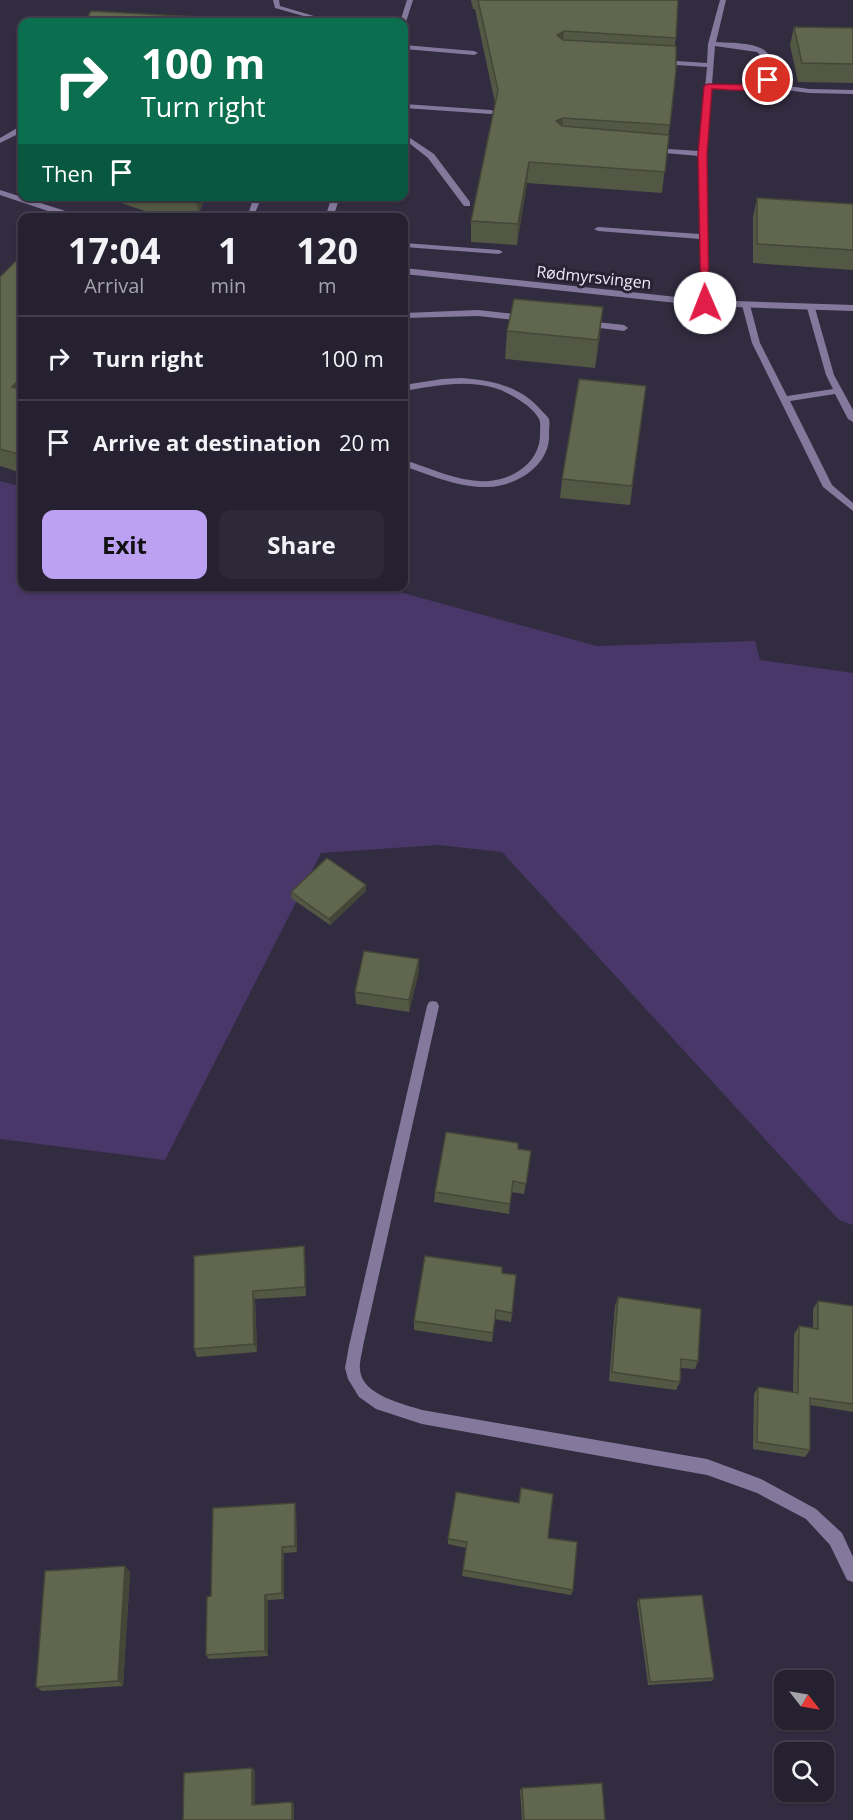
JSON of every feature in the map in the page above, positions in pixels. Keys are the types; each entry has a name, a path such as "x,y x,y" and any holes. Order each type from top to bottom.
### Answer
{"street":[{"path":"273,0 277,7 286,11 315,18"},
{"path":"404,18 410,0"},
{"path":"705,303 703,154 712,44 723,0"},
{"path":"712,44 760,50 766,56 768,80 764,85"},
{"path":"408,47 474,53"},
{"path":"653,62 710,65"},
{"path":"708,86 764,85 809,91 853,92"},
{"path":"408,106 491,112"},
{"path":"0,141 18,131"},
{"path":"408,139 431,156 467,204"},
{"path":"644,149 703,154"},
{"path":"0,192 18,198"},
{"path":"26,201 61,213"},
{"path":"598,229 704,237"},
{"path":"408,245 499,252"},
{"name":"Rødmyrsvingen","path":"408,271 705,303 853,308"},
{"path":"746,306 756,343 828,488 853,508"},
{"path":"811,308 830,375 853,419"},
{"path":"408,316 478,313 534,318"},
{"path":"579,323 624,328"},
{"path":"408,387 430,382 461,380 490,383 508,389 524,397 544,419 545,442 540,457 528,470 506,481 487,484 460,481 408,464"},
{"path":"784,399 838,391"},
{"path":"433,1006 356,1346 352,1373 365,1393 388,1407 422,1417 662,1458 718,1471 761,1487 811,1514 836,1539 853,1574"}],"shaded area":[{"path":"0,481 18,486 18,591 396,591 597,646 755,641 760,660 853,673 853,1225 839,1220 502,852 438,845 321,853 165,1160 0,1139"}],"building":[{"path":"478,0 678,0 676,38 564,31 557,35 563,40 676,46 676,70 670,125 563,118 556,121 562,126 669,135 665,172 529,162 518,224 471,221 498,90"},
{"path":"91,11 197,17 197,18 87,18"},
{"path":"794,27 853,28 853,64 802,63"},
{"path":"757,198 853,204 853,250 757,244"},
{"path":"18,259 18,381 12,387 18,389 18,454 0,449 0,277"},
{"path":"514,299 603,307 598,340 507,331"},
{"path":"579,379 646,386 632,486 562,479"},
{"path":"327,858 366,885 329,919 291,892"},
{"path":"364,951 419,959 409,1000 355,992"},
{"path":"446,1132 518,1143 518,1149 531,1151 526,1184 513,1181 510,1204 435,1192"},
{"path":"304,1246 305,1287 253,1291 254,1344 194,1349 194,1256"},
{"path":"425,1256 502,1267 502,1273 516,1275 512,1313 496,1310 493,1333 414,1321"},
{"path":"618,1297 701,1309 698,1361 681,1359 680,1382 612,1372"},
{"path":"818,1301 853,1306 853,1404 810,1398 810,1450 757,1442 758,1387 798,1393 799,1326 818,1329"},
{"path":"521,1488 553,1494 548,1538 577,1542 573,1590 463,1570 467,1542 448,1539 456,1492 519,1503"},
{"path":"295,1503 295,1546 282,1547 282,1593 265,1595 265,1651 206,1655 207,1597 211,1596 213,1508"},
{"path":"125,1566 118,1681 36,1687 45,1571"},
{"path":"702,1595 714,1678 650,1682 639,1599"},
{"path":"252,1768 252,1805 292,1802 292,1820 183,1820 184,1773"},
{"path":"602,1783 605,1820 524,1820 522,1788"}],"route":[{"path":"705,303 703,154 708,86 756,87 764,85 768,80"}]}
